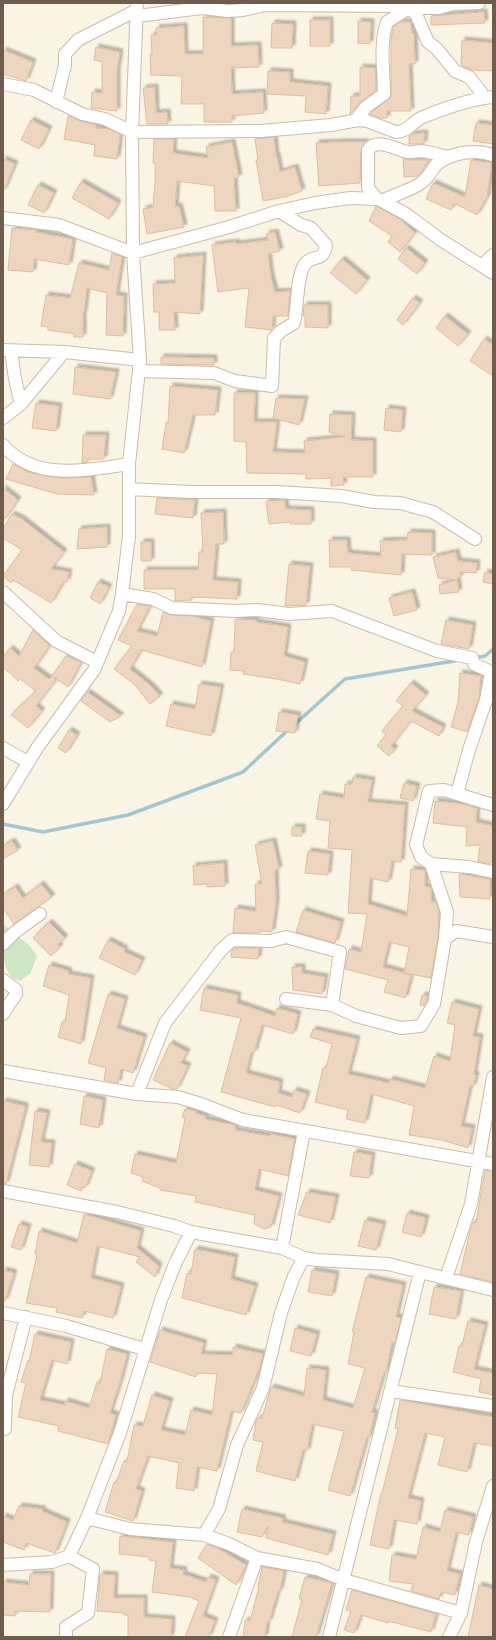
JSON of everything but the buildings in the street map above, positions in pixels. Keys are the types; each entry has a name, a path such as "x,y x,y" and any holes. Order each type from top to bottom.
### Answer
{"street":[{"path":"56,102 65,65 65,54 78,40 137,10 202,8 228,11 243,10 265,4 376,5 410,8 439,8 453,4 479,3"},
{"path":"410,8 416,14 428,42 437,49 455,70 469,77 487,97"},
{"path":"355,121 366,108 384,94 383,43 384,30 387,22 410,8"},
{"path":"3,804 28,762 94,670 119,611 122,594 129,536 129,464 139,365 133,253 132,132 137,10"},
{"path":"3,84 34,90 82,114 105,119 132,132 261,131 367,121 396,132 401,132 421,118 487,97"},
{"path":"396,132 402,141 409,147 449,157"},
{"path":"422,151 408,152 399,148 376,144 371,146 368,150 368,188 380,200 406,214 441,240 483,265 493,273"},
{"path":"3,218 59,225 133,253 229,227 279,211 350,198 380,200 409,190 422,182 432,174 436,165 449,157 474,151 493,155"},
{"path":"22,404 7,350 64,352 139,365 214,373 235,381 272,386 274,338 281,331 294,323 298,286 304,264 309,260 318,258 325,251 326,244 311,228 301,225 279,211"},
{"path":"483,265 493,255"},
{"path":"3,418 22,404 64,352"},
{"path":"3,445 11,454 26,463 56,472 88,470 129,464"},
{"path":"129,489 192,492 277,492 342,496 374,502 400,503 433,512 475,539"},
{"path":"3,592 56,642 97,662"},
{"path":"122,594 153,599 172,608 236,611 257,610 289,614 332,611 436,651 472,658 474,664 491,672 489,696 469,750 457,794"},
{"path":"3,748 28,762"},
{"path":"493,805 444,790 429,791 416,844 421,857 431,864 469,867 493,872"},
{"path":"286,999 332,1005 356,1016 401,1028 421,1026 434,1004 445,939 447,912 431,864"},
{"path":"3,944 15,932 40,914"},
{"path":"445,939 456,931 493,937"},
{"path":"137,1094 165,1023 221,950 232,940 271,941 286,937 340,952 332,1005"},
{"path":"3,980 16,990 16,994 3,1014"},
{"path":"3,1071 137,1094 178,1097 242,1120 493,1164"},
{"path":"446,1278 471,1204 478,1162 491,1104 493,1077"},
{"path":"282,1248 304,1131"},
{"path":"3,1191 117,1212 174,1226 191,1232 282,1248 304,1258 388,1264 493,1290"},
{"path":"3,1565 52,1562 69,1556 87,1518 120,1433 144,1349 175,1264 191,1232"},
{"path":"204,1536 219,1509 238,1445 263,1388 281,1313 294,1276 304,1258"},
{"path":"329,1637 344,1580 359,1510 391,1391 420,1272"},
{"path":"3,1313 66,1326 144,1349"},
{"path":"5,1429 6,1395 26,1317"},
{"path":"391,1391 493,1406"},
{"path":"449,1637 461,1613 476,1542 493,1486"},
{"path":"87,1518 130,1529 204,1536 229,1544 257,1558 317,1569 344,1580 461,1613"},
{"path":"66,1637 66,1627 88,1613 93,1569 69,1556"},
{"path":"229,1637 257,1558"}],"green space":[{"path":"3,924 29,945 37,956 30,974 20,981 9,973 6,966 3,949"}],"waterway":[{"path":"474,658 485,656 493,649"},
{"path":"294,725 345,679 460,660"},
{"path":"3,824 43,832 128,815 243,772 289,729"}]}
